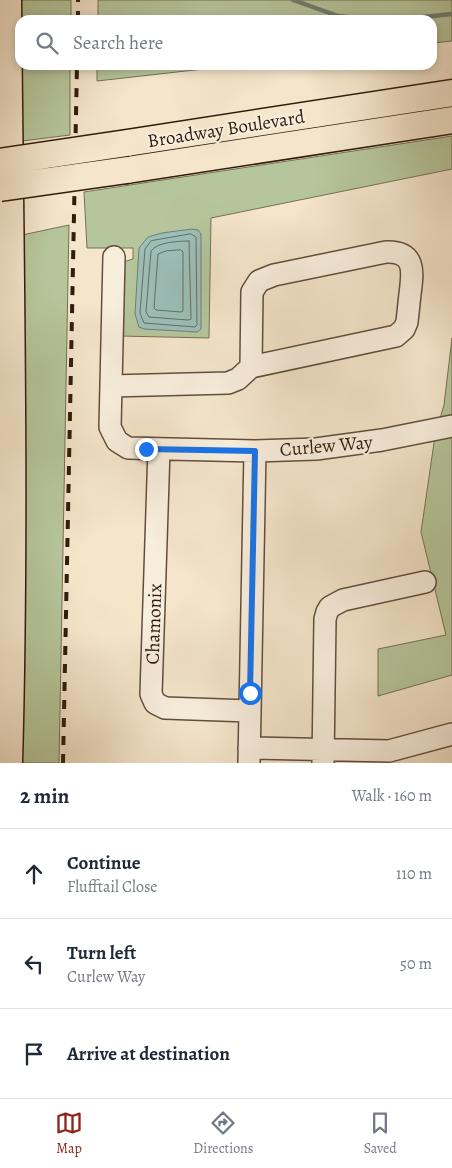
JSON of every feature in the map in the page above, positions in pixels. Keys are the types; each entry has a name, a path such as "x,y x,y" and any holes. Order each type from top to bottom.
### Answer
{"main road":[{"path":"8,0 13,466 6,614 9,763"},
{"name":"Broadway Boulevard","path":"0,162 452,93"},
{"name":"Broadway Boulevard","path":"0,188 452,120"}],"street":[{"path":"111,386 228,383 238,379 251,367 396,336 401,333 407,322 413,272 408,260 403,254 386,252 274,275 259,281 252,292 251,367"},
{"name":"Curlew Way","path":"114,257 110,427 118,440 128,448 255,451 316,449 382,440 452,426"},
{"name":"Chamonix","path":"159,449 151,694 155,703 165,708 249,711"},
{"path":"255,451 249,756 323,756 390,750 452,734"},
{"path":"323,756 325,619 327,612 330,607 343,600 425,582"}],"green space":[{"path":"21,0 71,0 71,15 21,15"},
{"path":"98,0 452,0 452,41 437,42 437,15 98,15"},
{"path":"22,70 70,70 70,135 22,141"},
{"path":"97,70 195,70 97,81"},
{"path":"452,136 452,169 211,218 209,338 119,336 123,262 133,259 133,248 87,248 84,192"},
{"path":"69,225 59,763 15,763 22,235"},
{"path":"452,338 452,419 439,422 444,405"},
{"path":"452,432 452,675 378,696 378,649 446,635 421,532 435,436"}],"water":[{"path":"192,229 198,230 201,234 201,329 197,332 144,329 139,327 135,314 139,248 148,237"}],"waterway":[{"path":"293,0 335,15"},
{"path":"437,16 452,14"}],"railway":[{"path":"78,0 78,15"},
{"path":"63,763 77,70"}],"route":[{"path":"146,449 255,451 250,693"}]}
